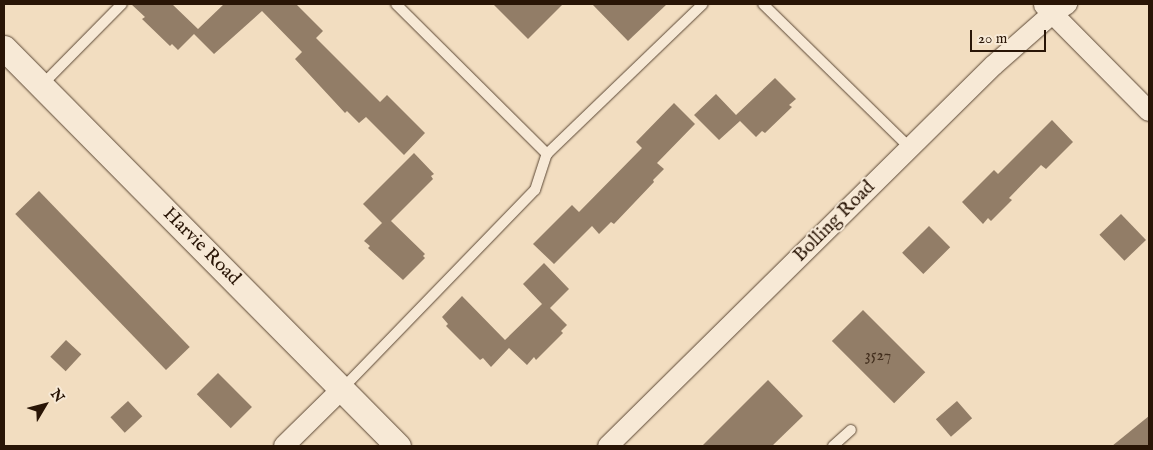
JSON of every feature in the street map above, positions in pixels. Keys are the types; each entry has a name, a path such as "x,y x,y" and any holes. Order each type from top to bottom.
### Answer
{"street":[{"name":"Bolling Road","path":"608,446 1054,7"},
{"path":"1054,7 1149,111"},
{"name":"Harvie Road","path":"4,48 398,446"},
{"path":"284,446 342,389"}],"lane":[{"path":"41,85 122,4"},
{"path":"396,4 547,154"},
{"path":"342,389 536,190 547,154 703,4"},
{"path":"762,4 910,148"},
{"path":"833,446 851,430"}],"building":[{"path":"131,4 172,4 198,29 224,4 296,4 323,31 316,38 380,102 387,95 425,133 404,155 366,117 359,123 347,111 345,113 295,59 302,52 262,11 214,54 194,34 178,50 172,44 170,46 142,19 145,17"},
{"path":"493,4 563,4 528,39"},
{"path":"592,4 667,4 628,41"},
{"path":"775,78 796,99 789,105 792,107 765,133 762,131 756,137 740,121 719,140 694,115 716,94 736,115"},
{"path":"674,103 695,124 657,163 664,169 614,224 611,222 599,234 592,226 554,264 533,244 572,205 579,212 642,148 636,142"},
{"path":"1052,120 1073,142 1046,169 1041,165 1009,198 1012,200 991,221 988,218 983,224 962,202 994,170 998,174"},
{"path":"414,153 434,174 431,176 433,179 391,221 425,254 423,256 425,258 403,280 368,248 370,246 364,241 382,223 363,204"},
{"path":"39,191 190,347 166,370 15,214"},
{"path":"1121,214 1146,240 1124,261 1099,235"},
{"path":"929,226 950,247 923,274 902,253"},
{"path":"544,263 569,289 550,308 567,325 561,331 563,333 536,360 534,357 527,365 509,348 491,367 483,358 480,360 446,326 448,324 442,317 462,296 505,340 542,304 523,284"},
{"path":"863,310 925,372 894,403 832,341"},
{"path":"66,340 81,354 66,371 50,357"},
{"path":"218,373 252,407 231,428 197,394"},
{"path":"768,380 803,416 772,446 702,446"},
{"path":"128,401 142,416 125,433 110,417"},
{"path":"957,401 972,418 951,437 936,419"},
{"path":"1149,416 1149,446 1112,446"}]}
